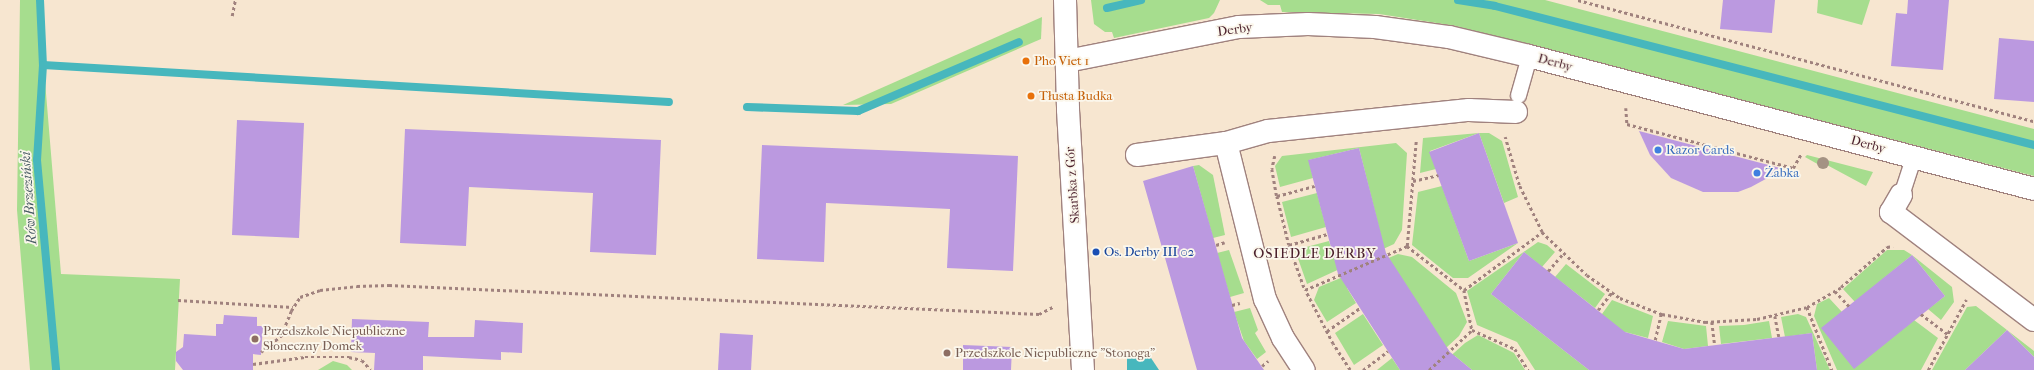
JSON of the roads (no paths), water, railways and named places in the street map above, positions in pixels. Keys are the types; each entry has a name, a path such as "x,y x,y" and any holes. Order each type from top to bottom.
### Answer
{"street":[{"name":"Skarbka z Gór","path":"1065,0 1083,370"},
{"name":"Derby","path":"1067,60 1238,27 1308,24 1375,27 1449,37 1529,56 2034,189"},
{"path":"1137,155 1226,143 1268,131 1469,110 1517,103"},
{"path":"1226,143 1265,299 1283,338 1304,370"},
{"path":"1901,195 1891,212 2034,320"}],"lane":[{"path":"1517,103 1529,56"},
{"path":"1901,195 1913,157"}],"water":[{"path":"1147,352 1159,370 1127,370 1127,355"}],"waterway":[{"name":"Rów Brzeziński","path":"40,0 43,65 37,160 56,370"},
{"path":"1107,8 1141,0"},
{"path":"1458,0 1495,6 2034,145"},
{"path":"747,107 858,111 1019,42"},
{"path":"43,65 669,102"}],"place":[{"name":"Pho Viet 1","path":"1026,61"},
{"name":"Tłusta Budka","path":"1031,96"},
{"name":"Razor Cards","path":"1658,150"},
{"name":"Żabka","path":"1757,173"},
{"name":"Os. Derby III 02","path":"1096,252"},
{"name":"Przedszkole Niepubliczne Słoneczny Domek","path":"255,339"},
{"name":"Przedszkole Niepubliczne \"Stonoga\"","path":"947,353"}],"district":[{"name":"OSIEDLE DERBY","path":"1315,254"}]}
